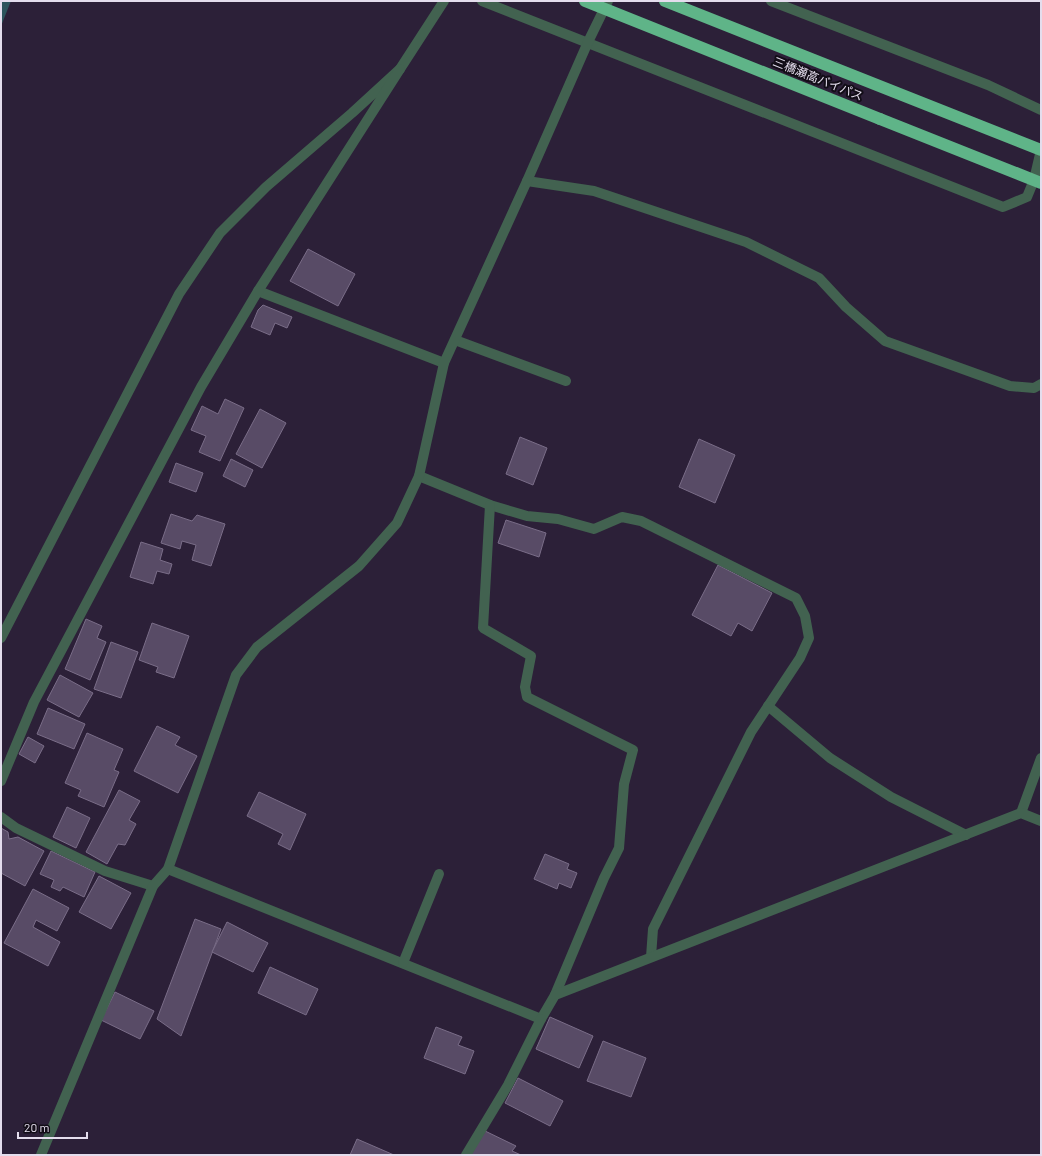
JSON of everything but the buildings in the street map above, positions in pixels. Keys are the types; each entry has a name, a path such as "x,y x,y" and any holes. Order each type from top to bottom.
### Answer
{"highway":[{"name":"三橋瀬高バイパス","path":"585,1 1037,181"},
{"name":"三橋瀬高バイパス","path":"665,1 1041,150"}],"street":[{"path":"1,781 34,702 201,387 258,291 444,1"},
{"path":"482,1 1004,207 1027,197 1037,181 1041,150"},
{"path":"41,1155 153,886 168,869 236,675 257,648 359,566 397,523 419,476 444,363 527,181 588,42 608,1"},
{"path":"771,1 988,85 1041,110"},
{"path":"1,638 180,294 220,233 266,187 352,113 400,69"},
{"path":"527,181 594,191 746,242 819,278 846,307 885,341 1010,386 1034,388 1041,384"},
{"path":"258,291 444,363"},
{"path":"455,340 566,380"},
{"path":"419,476 490,505 527,516 558,519 594,529 622,517 640,521 796,598 805,616 809,638 800,658 750,732 653,929 651,957"},
{"path":"466,1155 508,1085 555,995 604,878 619,848 624,784 633,750 527,697 525,687 531,656 483,628 490,505"},
{"path":"768,706 830,758 891,797 966,835"},
{"path":"1021,813 1041,758"},
{"path":"555,995 1021,813 1041,821"},
{"path":"1,817 16,828 105,872 153,886"},
{"path":"168,869 542,1018"},
{"path":"403,963 439,874"}],"shaded area":[{"path":"1,1 11,1 1,26"}]}
